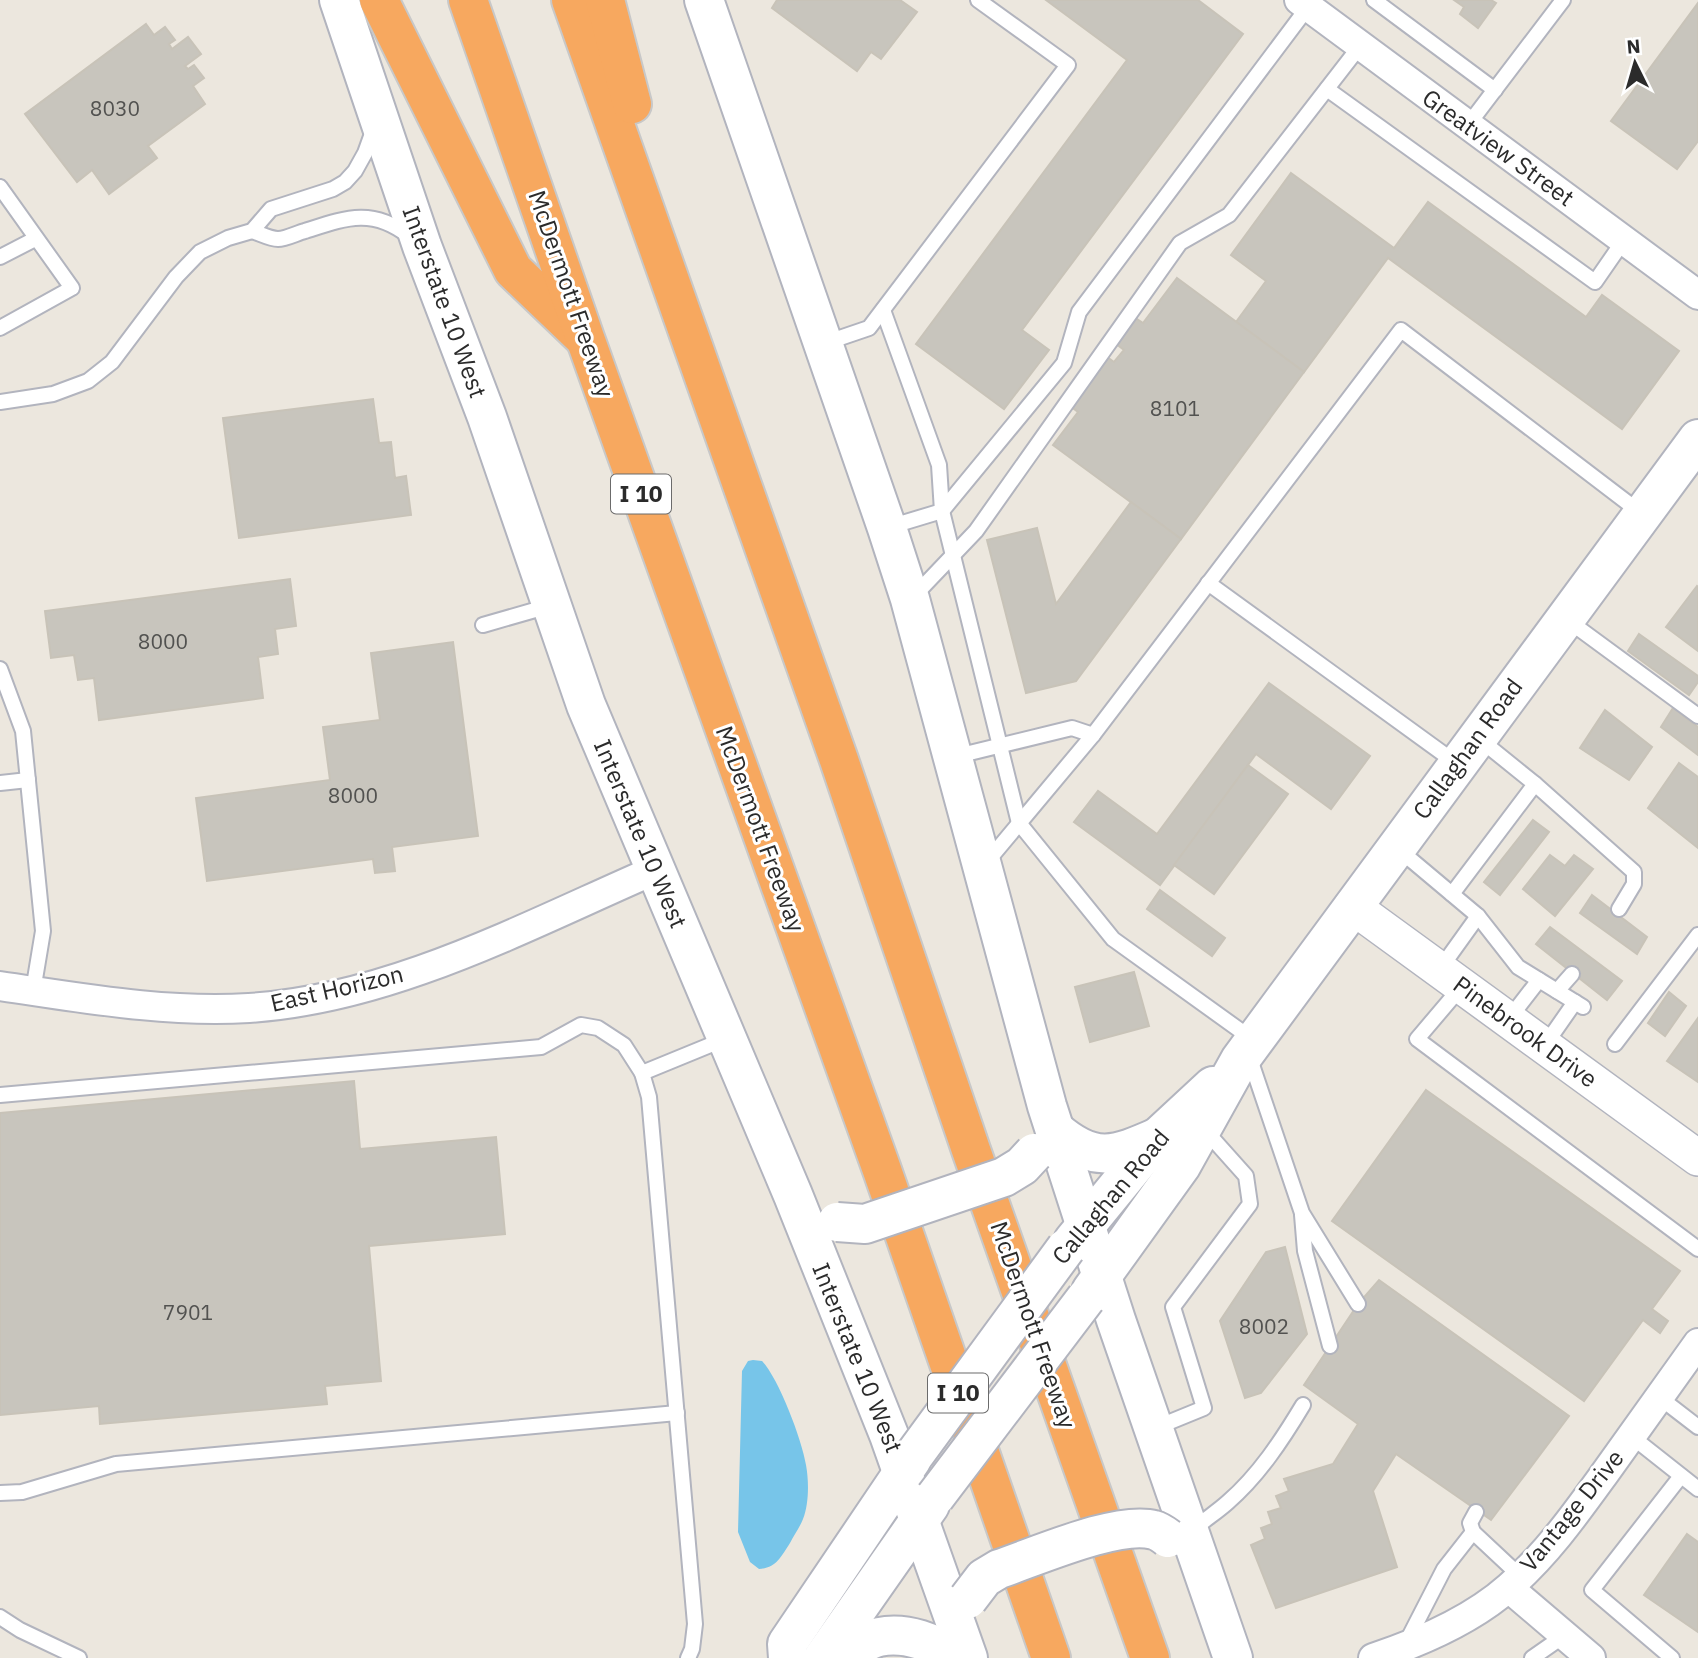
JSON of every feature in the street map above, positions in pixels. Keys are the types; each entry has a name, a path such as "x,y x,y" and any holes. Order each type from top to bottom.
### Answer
{"highway":[{"path":"379,0 513,270 585,338"},
{"name":"McDermott Freeway","path":"468,0 1051,1658"},
{"name":"McDermott Freeway","path":"571,0 839,760 971,1150 1150,1658"},
{"path":"605,0 696,354"}],"main road":[{"name":"Interstate 10 West","path":"339,0 422,246 487,417 586,705 928,1509 962,1651"},
{"path":"704,0 910,599 1076,1237 1094,1288 1153,1429 1186,1545 1233,1658"},
{"name":"Callaghan Road","path":"822,1658 860,1602 1094,1288 1181,1166 1247,1051 1698,439"},
{"name":"Callaghan Road","path":"788,1658 787,1644 909,1464 1076,1237 1158,1137 1247,1051"},
{"path":"1046,1130 1076,1147 1104,1155 1119,1153 1158,1137"},
{"path":"793,1195 816,1214 837,1222 864,1224 1004,1177 1022,1166 1046,1130"},
{"path":"833,1658 877,1637 900,1636 962,1651 968,1599 984,1578 999,1569 1109,1532 1132,1528 1154,1530 1186,1545"}],"street":[{"name":"Greatview Street","path":"1304,4 1698,295"},
{"name":"East Horizon","path":"0,986 140,1007 251,1008 321,998 406,975 471,951 655,870"},
{"name":"Pinebrook Drive","path":"1352,906 1698,1158"},
{"name":"Vantage Drive","path":"1373,1658 1427,1637 1459,1620 1514,1582 1562,1531 1698,1343"},
{"path":"1514,1582 1564,1635 1591,1658"}],"lane":[{"path":"824,344 869,328 1068,65 978,0"},
{"path":"1374,0 1495,90"},
{"path":"1468,125 1563,0"},
{"path":"887,528 942,511 1064,363 1079,312 1304,4"},
{"path":"910,599 976,531 1180,243 1229,215 1360,46"},
{"path":"1327,89 1595,282 1624,240"},
{"path":"0,402 53,394 88,381 112,362 176,277 200,252 228,238 252,231 271,209 333,189 345,182 365,153 377,116"},
{"path":"0,187 72,288 0,328"},
{"path":"252,231 278,239 344,218 361,216 397,227 422,246"},
{"path":"0,257 35,239"},
{"path":"883,310 939,465 942,511 1020,822 1114,939 1247,1051 1302,1213 1358,1304"},
{"path":"982,868 1093,735 1401,330 1642,514"},
{"path":"1208,583 1467,750 1535,784 1633,872 1634,884 1619,909"},
{"path":"483,625 552,605"},
{"path":"1565,618 1698,716"},
{"path":"0,669 23,731 43,931 33,990"},
{"path":"952,758 1072,728 1093,735"},
{"path":"0,783 28,780"},
{"path":"1452,894 1535,784"},
{"path":"1396,847 1478,916 1518,967 1579,1004 1544,1046"},
{"path":"1478,916 1451,978 1416,1039 1698,1249"},
{"path":"1615,1044 1698,935"},
{"path":"1557,991 1572,974"},
{"path":"1508,1020 1539,980"},
{"path":"0,1095 541,1047 581,1025 598,1028 624,1045 642,1073 649,1097 695,1624 692,1649 688,1658"},
{"path":"642,1073 727,1038"},
{"path":"1153,1429 1204,1408 1173,1307 1250,1204 1245,1176 1203,1127"},
{"path":"1302,1213 1305,1251 1330,1346"},
{"path":"1659,1397 1698,1427"},
{"path":"1186,1545 1278,1447 1303,1405"},
{"path":"0,1493 22,1492 116,1464 677,1413"},
{"path":"1631,1436 1698,1489"},
{"path":"1672,1658 1592,1590 1681,1476"},
{"path":"1476,1512 1470,1523 1473,1532 1514,1582"},
{"path":"1406,1644 1444,1569 1473,1532"},
{"path":"0,1617 20,1630 79,1658"},
{"path":"1532,1658 1564,1635"}],"water":[{"path":"748,1361 762,1361 782,1395 804,1454 808,1485 805,1513 790,1543 774,1564 759,1569 750,1562 738,1532 742,1371"}],"building":[{"path":"777,0 900,0 917,12 881,59 871,52 857,71 772,8"},
{"path":"1046,0 1198,0 1243,34 1022,330 1049,350 1004,409 916,344 1127,60"},
{"path":"1454,0 1491,0 1496,3 1478,28 1460,14 1464,7"},
{"path":"1698,3 1698,141 1677,169 1611,121"},
{"path":"146,24 154,35 165,27 175,40 169,44 172,49 188,37 201,54 185,66 188,69 194,65 204,78 193,86 205,104 148,146 157,158 109,194 92,170 77,182 25,114"},
{"path":"1291,173 1394,248 1428,202 1586,317 1602,295 1679,351 1622,429 1388,258 1304,372 1236,322 1266,281 1231,255"},
{"path":"1177,278 1304,372 1181,539 1053,445 1078,412 1070,406 1107,357 1114,362 1124,350 1115,343 1134,317 1143,323"},
{"path":"373,399 379,443 391,442 395,478 406,476 411,515 239,538 223,418"},
{"path":"1131,502 1181,539 1076,681 1026,693 987,540 1037,528 1056,604"},
{"path":"290,579 296,626 275,629 278,654 258,657 263,698 99,720 94,678 78,680 74,655 51,658 45,611"},
{"path":"1698,587 1698,651 1666,627"},
{"path":"1639,634 1698,676 1698,682 1689,695 1628,651"},
{"path":"453,642 478,836 392,847 395,871 375,873 373,859 207,881 196,798 330,780 323,727 380,720 371,653"},
{"path":"1269,683 1370,756 1331,809 1256,754 1160,885 1074,822 1098,791 1157,834"},
{"path":"1673,708 1698,727 1698,755 1661,727"},
{"path":"1605,710 1652,747 1629,780 1580,748"},
{"path":"1679,763 1698,777 1698,848 1648,808"},
{"path":"1248,765 1288,794 1214,894 1174,865"},
{"path":"1533,820 1549,832 1500,895 1484,882"},
{"path":"1550,855 1565,866 1574,855 1593,869 1555,916 1523,889"},
{"path":"1160,890 1225,938 1212,956 1147,909"},
{"path":"1592,895 1647,937 1637,954 1580,913"},
{"path":"1550,927 1622,981 1607,1000 1536,944"},
{"path":"1134,972 1149,1026 1090,1042 1075,987"},
{"path":"1669,992 1686,1006 1665,1036 1648,1023"},
{"path":"1698,1018 1698,1082 1667,1061"},
{"path":"354,1081 360,1149 496,1137 505,1234 369,1246 381,1381 325,1386 327,1404 100,1424 99,1406 0,1415 0,1113"},
{"path":"1426,1090 1680,1271 1652,1309 1668,1321 1660,1333 1643,1320 1584,1401 1332,1221"},
{"path":"1285,1247 1307,1334 1261,1393 1245,1398 1220,1321 1266,1252"},
{"path":"1379,1280 1569,1416 1491,1520 1396,1454 1373,1491 1397,1567 1276,1608 1251,1545 1265,1539 1261,1528 1272,1524 1268,1512 1281,1508 1276,1496 1289,1491 1284,1479 1333,1464 1358,1424 1304,1385 1358,1304"},
{"path":"1687,1534 1698,1542 1698,1632 1644,1595"}]}
